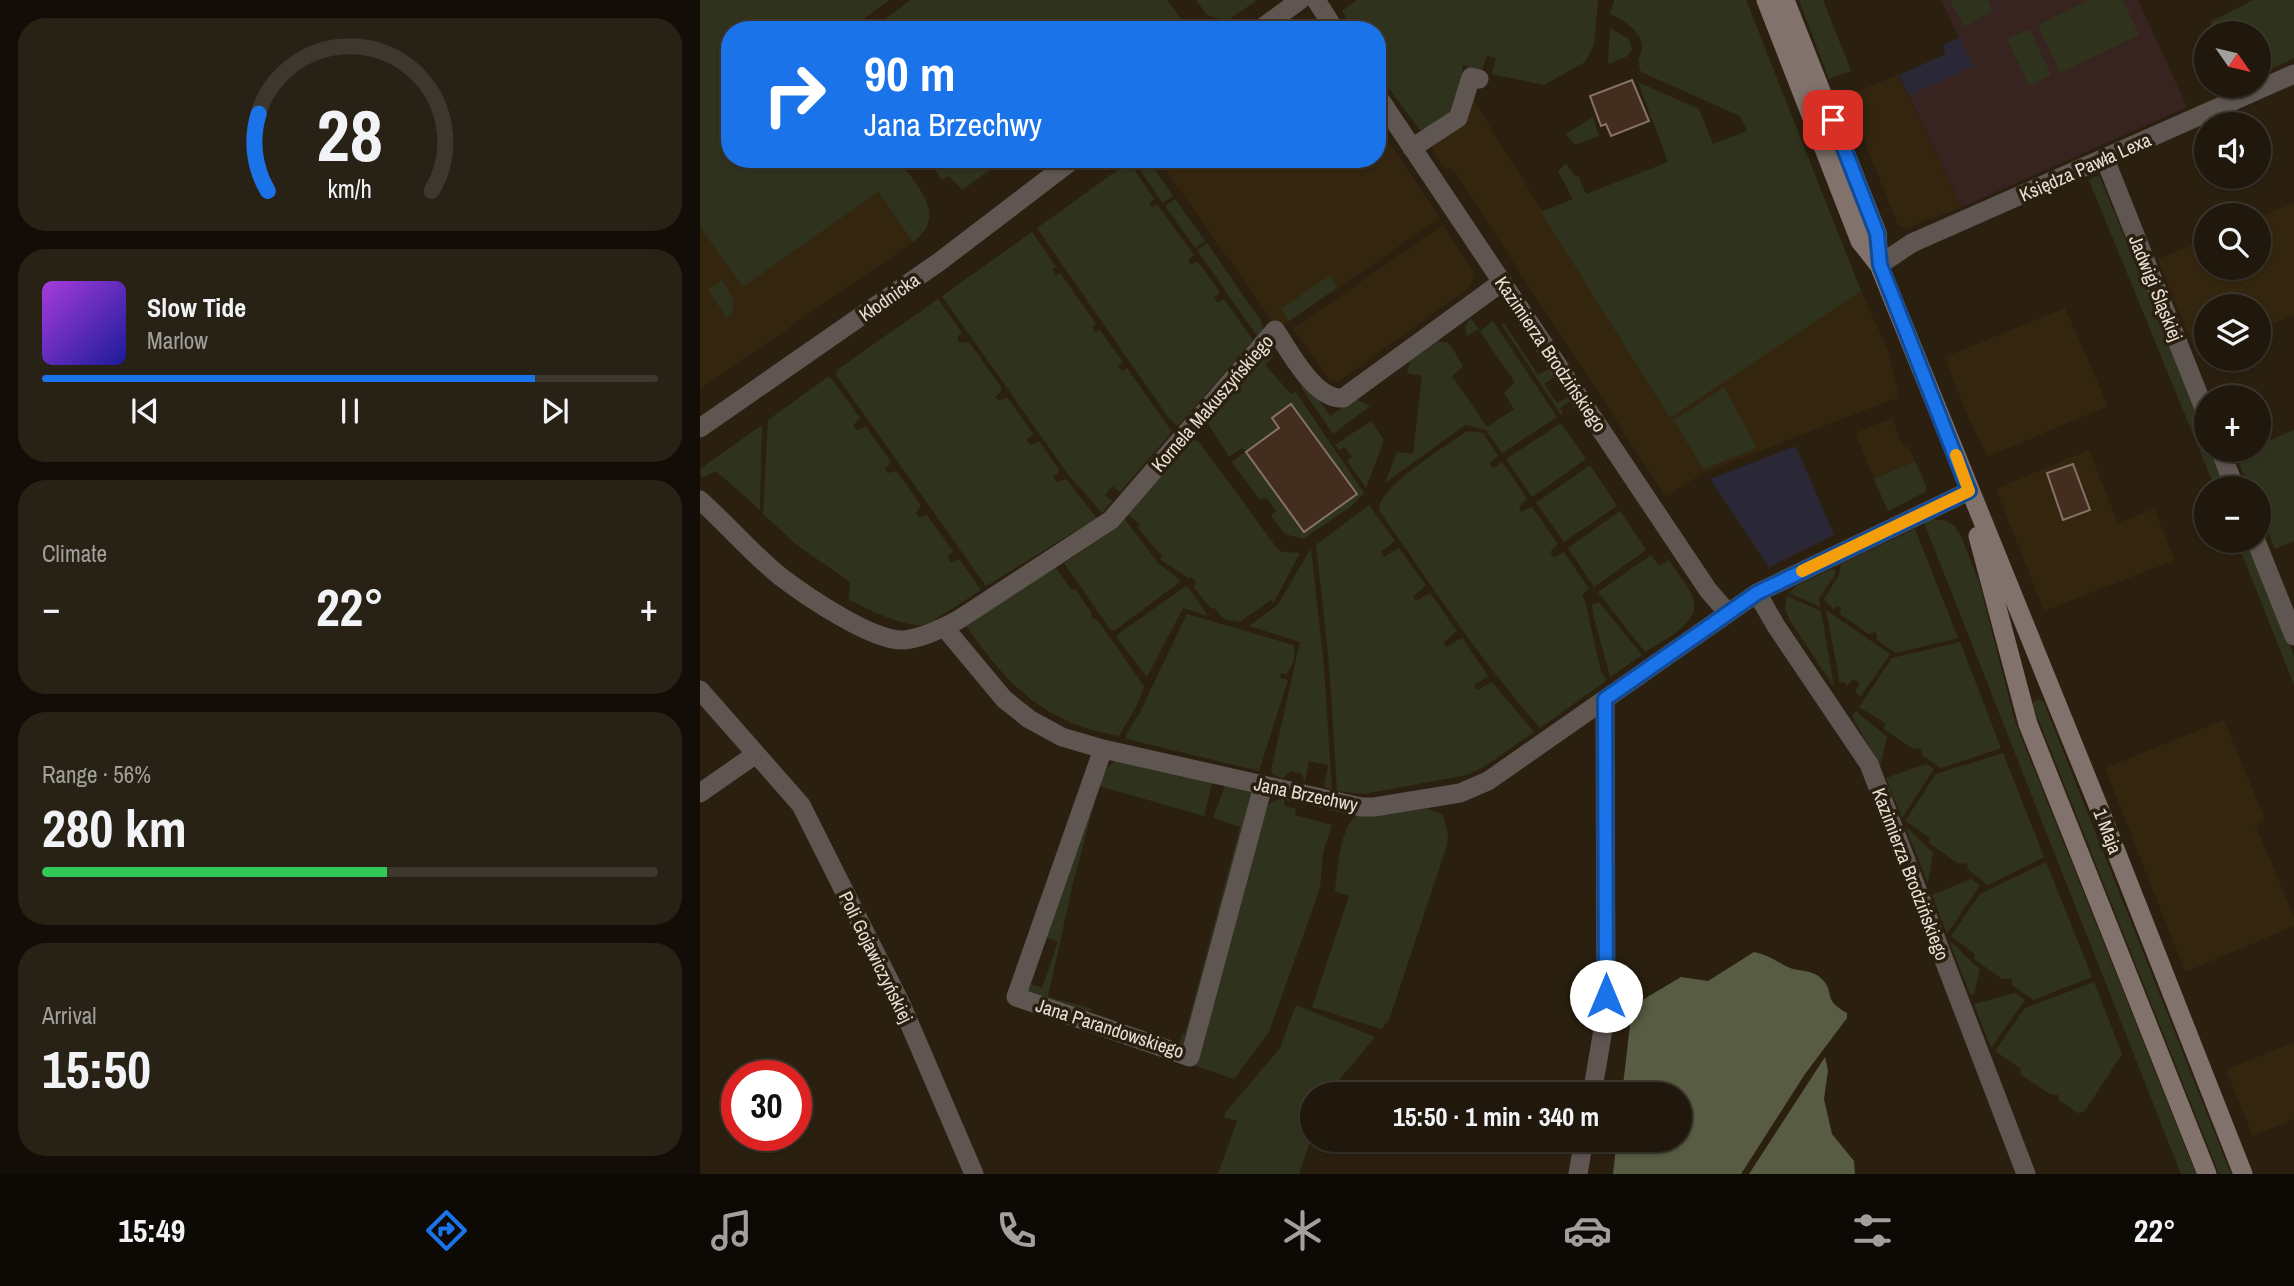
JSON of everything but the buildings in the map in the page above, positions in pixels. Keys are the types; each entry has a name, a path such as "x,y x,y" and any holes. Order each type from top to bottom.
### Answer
{"main road":[{"name":"1 Maja","path":"1766,0 1860,241 1880,265"},
{"name":"1 Maja","path":"1785,0 1877,233 1880,265 2243,1174"},
{"name":"1 Maja","path":"1969,491 1984,568 2028,724 2207,1174"}],"street":[{"path":"1271,21 1300,0"},
{"path":"1316,0 1329,21"},
{"name":"Księdza Pawła Lexa","path":"1880,265 1912,243 2294,74"},
{"path":"1412,148 1458,118 1471,77 1479,79"},
{"name":"Kazimierza Brodzińskiego","path":"1386,109 1708,590 1727,612"},
{"name":"Jadwigi Śląskiej","path":"2105,159 2195,385"},
{"name":"Kłodnicka","path":"700,428 939,262 1062,168"},
{"name":"Kornela Makuszyńskiego","path":"944,627 1111,520 1275,330 1318,391 1335,398 1343,398 1502,282"},
{"name":"Jana Brzechwy","path":"944,627 992,687 1018,712 1062,737 1103,749 1361,807 1460,793 1488,781 1757,593 1969,491"},
{"path":"700,500 781,577 861,628 884,637 904,640 944,627"},
{"path":"2261,553 2294,636"},
{"name":"Kazimierza Brodzińskiego","path":"1757,593 1776,626 1869,764 2026,1174"},
{"name":"Poli Gojawiczyńskiej","path":"700,690 801,805 901,1004 974,1174"},
{"path":"1594,1082 1606,1012 1605,699"},
{"name":"Jana Parandowskiego","path":"1103,749 1016,997 1190,1057 1263,786"},
{"path":"700,793 756,754"},
{"path":"1577,1174 1581,1152"}],"shaded area":[{"path":"1941,0 2138,0 2187,107 1962,207 1909,96 1973,66"},
{"path":"1960,37 1974,66 1909,96 1899,75 1946,54 1943,45"},
{"path":"1898,75 1962,207 1906,228 1898,225 1862,135 1847,119 1838,99"},
{"path":"1473,99 1670,418 1861,291 1888,350 1899,397 1703,473 1666,497 1454,171 1443,166 1429,143"},
{"path":"1386,138 1440,218 1278,329 1164,168 1386,168"},
{"path":"878,192 913,242 700,389 700,227 743,287"},
{"path":"2294,203 2294,315 2271,324 2271,294 2194,294 2194,348 2158,259 2194,244 2194,280 2271,280 2271,212"},
{"path":"1443,225 1473,270 1474,278 1470,287 1339,381 1330,380 1293,329"},
{"path":"2065,308 2108,406 1987,457 1945,357"},
{"path":"1892,418 1903,447 1908,446 1915,461 1874,479 1855,433"},
{"path":"1796,446 1834,535 1769,567 1710,479"},
{"path":"2089,450 2118,523 2154,509 2175,560 2044,611 1996,489"},
{"path":"2224,720 2265,819 2255,824 2294,917 2294,926 2185,972 2105,768"},
{"path":"2294,1042 2294,1119 2253,1136 2226,1070"}],"green space":[{"path":"700,0 889,0 861,21 721,21 721,168 905,168 926,201 929,222 923,232 913,242 878,192 743,287 700,227"},
{"path":"911,0 1167,0 1182,21 882,21"},
{"path":"1196,0 1257,0 1227,21 1207,15"},
{"path":"1357,0 1598,0 1594,45 1585,62 1544,85 1492,74 1496,58 1487,55 1481,74 1463,64 1462,76 1445,123 1424,136 1386,84 1386,21 1348,21 1342,11"},
{"path":"1614,0 1746,0 1861,291 1670,418 1541,212 1573,199 1558,172 1566,163 1575,177 1578,176 1586,194 1668,162 1638,82 1699,109 1713,144 1747,131 1740,116 1641,72 1638,60 1642,44 1640,38 1631,26 1610,14"},
{"path":"1799,0 1823,0 1851,71 1829,79"},
{"path":"1950,0 1987,0 1993,11 1964,27"},
{"path":"2089,0 2123,0 2139,35 2060,73 2038,25"},
{"path":"2253,0 2294,0 2294,58 2272,69 2272,21 2212,21"},
{"path":"1610,28 1629,39 1632,50 1626,57 1608,64"},
{"path":"2030,29 2051,75 2029,86 2007,39"},
{"path":"1593,117 1599,136 1575,145 1566,134"},
{"path":"934,168 993,168 962,190 949,176 942,180"},
{"path":"1121,168 1133,168 1154,199 1149,203 1152,207 1157,204 1194,255 1188,260 1191,265 1197,261 1220,292 1214,298 1218,303 1224,299 1253,340 1178,426 1168,417 1037,228"},
{"path":"1138,168 1154,168 1173,196 1163,203"},
{"path":"2099,175 2194,407 2194,437 2089,180"},
{"path":"1175,199 1205,241 1195,248 1165,206"},
{"path":"1032,232 1056,267 1052,269 1056,275 1060,273 1096,324 1092,327 1095,332 1100,330 1123,362 1118,365 1122,371 1127,368 1172,432 1120,492 1112,486 1105,495 1112,501 1102,513 1067,473 942,296"},
{"path":"1207,243 1261,321 1263,330 1257,336 1197,250"},
{"path":"1330,275 1338,287 1289,321 1281,309"},
{"path":"722,280 734,299 733,313 727,318 708,290"},
{"path":"938,299 962,333 957,338 960,343 969,342 1001,387 1001,392 995,397 999,401 1007,397 1033,434 1026,440 1030,445 1039,441 1060,471 1053,477 1057,482 1066,479 1097,518 986,586 836,375 837,370"},
{"path":"1470,317 1480,331 1493,321 1557,417 1502,453 1486,430 1465,425 1385,483 1397,452 1413,454 1422,376 1407,373 1410,361 1436,341 1449,343 1463,366 1452,376 1487,427 1514,409 1504,393 1515,382 1478,329 1467,336 1465,327"},
{"path":"1504,323 1538,375 1549,369 1554,377 1544,384 1557,403 1568,397 1570,401 1560,408 1563,413 1561,415 1502,325"},
{"path":"1274,355 1265,365 1291,394 1295,391 1364,493 1349,508 1303,539 1285,534 1271,516 1276,511 1266,497 1260,500 1232,462 1246,451 1242,448 1229,457 1208,424 1208,418 1263,356"},
{"path":"828,377 860,418 853,425 856,430 866,427 891,462 885,469 888,473 897,471 921,506 916,513 920,518 927,515 953,551 947,557 951,562 959,559 981,590 928,624 899,621 849,600 850,582 797,545 763,514 768,420"},
{"path":"1307,383 1330,416 1355,399 1370,406 1333,434 1301,387"},
{"path":"1724,387 1757,448 1703,469 1674,420"},
{"path":"1371,421 1384,440 1366,488 1347,461 1352,457 1345,447 1339,450 1335,445"},
{"path":"1561,423 1586,459 1532,497 1506,459"},
{"path":"762,425 760,510 716,471 702,478 700,469"},
{"path":"2294,430 2294,541 2275,549 2271,540 2271,476 2245,476 2238,462 2271,462 2271,440"},
{"path":"1467,431 1483,433 1498,456 1489,463 1493,468 1502,462 1527,498 1519,507 1521,512 1532,507 1558,544 1550,552 1554,557 1564,552 1589,589 1582,595 1601,672 1607,680 1540,728 1476,649 1379,510 1381,501 1401,479"},
{"path":"1192,439 1200,443 1276,547 1282,552 1300,553 1274,602 1271,600 1240,622 1224,619 1214,608 1210,608 1194,587 1196,582 1192,577 1188,578 1160,559 1162,556 1138,528 1140,525 1127,513"},
{"path":"1915,461 1926,486 1925,492 1888,511 1874,479"},
{"path":"2204,462 2216,462 2222,476 2210,476"},
{"path":"1590,465 1617,506 1564,542 1536,503"},
{"path":"1369,505 1395,541 1381,552 1384,557 1399,548 1426,585 1413,597 1416,601 1430,593 1457,631 1444,642 1446,647 1462,638 1487,674 1488,677 1474,685 1477,690 1492,682 1534,732 1487,765 1467,775 1364,794 1337,791 1329,663 1316,545"},
{"path":"1620,511 1646,550 1594,587 1568,548"},
{"path":"1124,518 1158,563 1181,581 1114,631 1064,563 1108,534"},
{"path":"1926,518 1946,521 1955,526 1961,536 1979,582 2015,721 2196,1174 2181,1174 1923,520"},
{"path":"1915,529 1958,638 1896,653 1877,640 1877,634 1869,634 1840,614 1841,608 1837,606 1833,609 1824,599 1839,575 1841,564"},
{"path":"1311,548 1324,667 1332,789 1324,787 1328,765 1309,761 1305,783 1302,774 1291,771 1283,778 1273,775 1271,770 1300,642 1249,626 1278,605"},
{"path":"2242,553 2253,553 2294,655 2294,685"},
{"path":"1651,555 1659,566 1669,560 1691,593 1694,607 1692,615 1679,630 1645,652 1598,592"},
{"path":"1055,567 1072,590 1076,590 1092,614 1091,617 1098,621 1144,686 1139,701 1119,736 1068,721 1029,698 996,665 964,623"},
{"path":"1835,570 1835,575 1819,598 1820,607 1789,593 1797,585"},
{"path":"1184,587 1188,587 1208,616 1183,608 1147,677 1117,635"},
{"path":"1787,596 1821,611 1834,687 1789,619 1785,609"},
{"path":"1599,602 1642,655 1610,677 1593,614 1592,605"},
{"path":"1826,610 1890,654 1861,696 1855,692 1860,683 1853,679 1847,686 1843,681 1840,683"},
{"path":"1187,614 1293,645 1294,660 1286,674 1281,673 1280,678 1288,680 1259,771 1127,739 1126,734 1139,714"},
{"path":"1960,642 2001,748 1941,768 1922,755 1922,749 1912,748 1884,729 1885,723 1859,707 1892,658"},
{"path":"2039,699 2044,703 2231,1174 2219,1174 2033,706 2034,701"},
{"path":"1856,711 1887,737 1880,766 1852,716"},
{"path":"2003,753 2044,857 1988,885 1967,869 1968,864 1957,863 1929,843 1930,838 1905,821 1936,774"},
{"path":"1115,761 1213,779 1204,816 1099,786 1072,887 1048,997 1093,1009 1084,1014 1033,997 1026,989 1028,983 1042,988 1058,942 1044,936 1104,771"},
{"path":"1926,764 1934,769 1902,818 1886,778"},
{"path":"1226,783 1250,791 1253,796 1184,1044 1179,1046 1182,1034 1185,1034 1240,827 1213,818"},
{"path":"1283,796 1285,806 1296,809 1295,815 1332,825 1323,852 1320,888 1269,1032 1234,1079 1193,1065 1268,805"},
{"path":"1423,807 1443,815 1448,833 1447,845 1389,1020 1381,1029 1312,1007 1349,896 1335,891 1340,850 1347,828 1352,820 1363,813"},
{"path":"1905,826 1933,852 1928,884"},
{"path":"2046,862 2092,977 2033,1000 2012,985 2012,979 2002,979 1974,959 1975,954 1951,936 1980,894"},
{"path":"1971,879 1980,885 1947,934 1932,895"},
{"path":"1949,941 1980,969 1974,994 1970,994"},
{"path":"1754,952 1790,968 1818,976 1826,984 1831,1000 1847,1013 1847,1018 1805,1074 1741,1174 1613,1174 1616,1152 1692,1152 1692,1082 1623,1082 1631,1016 1639,1002 1681,977 1708,981"},
{"path":"2094,982 2122,1054 2084,1112 2078,1113 2059,1100 2058,1095 2048,1093 2020,1074 2021,1069 1995,1051 2025,1008"},
{"path":"2015,993 2025,1000 1991,1048 1974,1004"},
{"path":"1296,1005 1375,1037 1337,1082 1300,1082 1300,1152 1307,1152 1299,1174 1218,1174 1237,1121 1224,1117 1226,1112 1280,1048"},
{"path":"1825,1057 1828,1071 1824,1099 1832,1134 1854,1161 1855,1174 1749,1174"}],"slow traffic":[{"path":"1802,571 1969,491 1956,455"}],"route":[{"path":"1606,996 1605,699 1757,593 1969,491 1880,265 1877,233 1833,120"}]}
